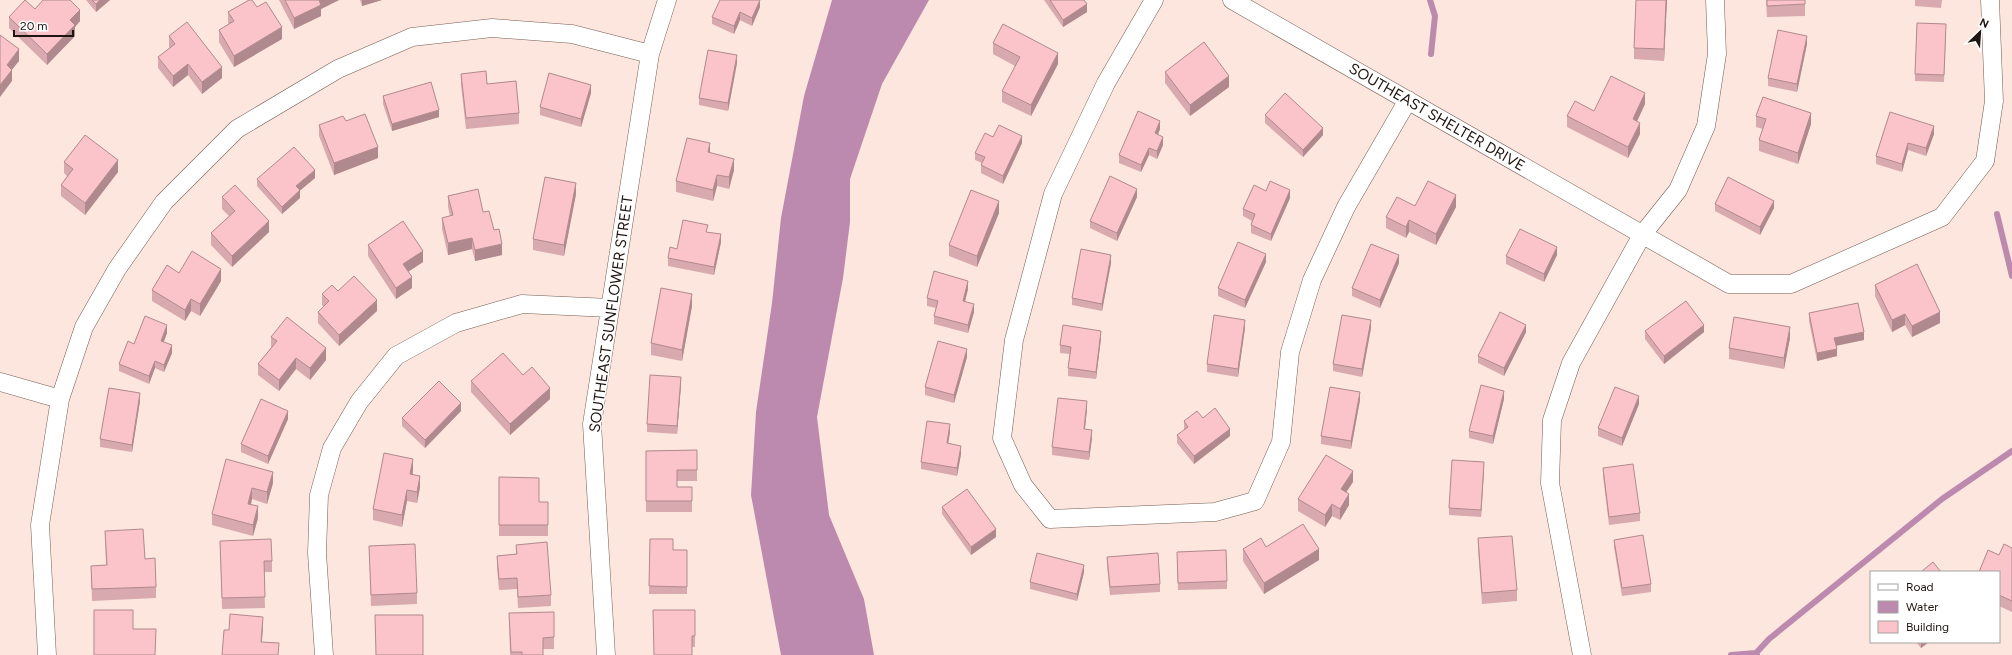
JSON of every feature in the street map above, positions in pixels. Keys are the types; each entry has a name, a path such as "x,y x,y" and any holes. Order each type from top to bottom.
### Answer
{"street":[{"name":"SOUTHEAST SUNFLOWER STREET","path":"606,655 592,424 650,54 667,0"},
{"path":"1154,0 1106,83 1053,194 1014,340 1002,438 1022,485 1050,519 1215,512 1255,501 1281,442 1290,352 1312,280 1346,207 1408,100"},
{"name":"SOUTHEAST SHELTER DRIVE","path":"1232,0 1729,284 1791,284 1942,217 1985,161 1994,101 1990,0"},
{"path":"1582,655 1550,483 1552,420 1571,363 1642,235 1678,190 1706,126 1717,54 1715,0"},
{"path":"47,655 40,525 60,399 84,327 117,269 164,202 237,130 338,69 412,37 492,28 572,34 650,54"},
{"path":"324,655 317,552 320,495 332,448 358,402 396,356 456,323 522,304 610,308"},
{"path":"0,382 60,399"}],"water":[{"path":"832,0 929,0 882,84 850,179 850,222 843,278 817,417 829,515 864,599 874,655 781,655 751,495 756,412 772,303 781,218 804,96"}],"building":[{"path":"25,0 35,9 43,0 70,0 80,10 70,20 75,25 47,54 9,17"},
{"path":"92,0 100,0 96,4"},
{"path":"249,0 252,0 257,7 266,2 282,27 234,56 219,30 234,21 228,12"},
{"path":"285,0 319,0 321,5 294,18"},
{"path":"720,0 760,0 752,18 740,12 734,26 712,17"},
{"path":"1050,0 1084,0 1087,4 1063,20"},
{"path":"1636,0 1666,0 1664,49 1634,48"},
{"path":"1767,0 1805,0 1805,4 1767,6"},
{"path":"187,22 222,67 202,82 188,64 173,76 158,57 175,44 169,36"},
{"path":"1917,23 1946,24 1944,75 1915,74"},
{"path":"1003,24 1058,53 1031,105 1002,91 1020,57 993,43"},
{"path":"1778,30 1807,36 1797,84 1768,78"},
{"path":"0,35 19,49 7,65 12,70 0,85"},
{"path":"1204,42 1229,76 1190,105 1165,72"},
{"path":"708,50 737,55 728,103 699,98"},
{"path":"486,71 487,84 516,81 519,113 466,118 461,74"},
{"path":"549,73 591,85 581,119 540,107"},
{"path":"1611,76 1645,93 1633,119 1640,123 1628,147 1567,116 1575,101 1594,111"},
{"path":"431,82 439,110 392,124 383,96"},
{"path":"1285,93 1323,128 1303,150 1265,115"},
{"path":"1763,97 1811,113 1798,153 1759,140 1766,119 1756,116"},
{"path":"1138,111 1160,121 1155,133 1163,137 1157,151 1149,148 1141,165 1119,155"},
{"path":"1890,112 1934,126 1926,148 1908,143 1902,164 1876,156"},
{"path":"365,114 378,147 334,163 319,125 343,116 346,121"},
{"path":"999,125 1022,136 1003,176 981,165 985,157 975,153 985,133 993,137"},
{"path":"85,135 118,160 85,203 61,185 73,169 64,162"},
{"path":"687,138 710,143 708,152 734,159 729,177 717,175 713,190 676,181"},
{"path":"294,147 315,170 296,186 300,190 282,207 257,179"},
{"path":"1110,176 1137,189 1117,233 1090,221"},
{"path":"545,177 576,183 564,245 533,239"},
{"path":"1728,177 1774,201 1760,227 1715,204"},
{"path":"1270,181 1290,190 1271,234 1251,225 1255,214 1243,209 1254,185 1266,191"},
{"path":"1428,181 1456,195 1436,234 1409,220 1406,227 1386,217 1397,197 1415,206"},
{"path":"235,185 269,221 232,256 211,233 235,211 222,197"},
{"path":"478,189 483,212 489,211 494,230 499,229 502,244 475,250 472,238 448,243 442,218 453,215 448,196"},
{"path":"971,190 999,201 977,256 949,245"},
{"path":"683,220 708,225 706,232 721,234 714,267 668,258 670,247 677,249"},
{"path":"403,221 423,251 403,264 412,277 396,288 368,245"},
{"path":"1520,229 1557,247 1544,274 1506,256"},
{"path":"1238,242 1266,254 1245,300 1218,288"},
{"path":"1371,244 1399,255 1380,300 1352,288"},
{"path":"1081,249 1111,255 1102,304 1072,298"},
{"path":"192,251 221,269 200,304 191,299 185,310 152,290 167,265 179,273"},
{"path":"1917,264 1940,312 1912,326 1905,314 1892,320 1875,285"},
{"path":"934,271 968,281 963,301 974,304 968,325 934,316 938,301 927,298"},
{"path":"354,276 377,300 339,335 318,312 329,301 322,294 332,285 338,291"},
{"path":"661,288 692,294 682,350 651,343"},
{"path":"1686,301 1704,325 1664,356 1645,331"},
{"path":"1858,303 1864,332 1834,338 1837,349 1817,353 1809,313"},
{"path":"1500,312 1526,325 1504,368 1478,356"},
{"path":"1214,315 1245,320 1238,369 1207,364"},
{"path":"1342,315 1371,320 1362,369 1333,364"},
{"path":"145,316 167,325 161,341 172,345 164,365 155,361 149,376 119,364 128,341 134,344"},
{"path":"287,317 326,348 310,368 296,358 279,380 258,364 277,341 271,337"},
{"path":"1734,317 1790,327 1784,358 1729,348"},
{"path":"1063,325 1101,331 1096,372 1068,368 1071,347 1060,345"},
{"path":"938,341 967,349 954,395 925,387"},
{"path":"503,353 523,375 532,367 550,388 510,424 471,381"},
{"path":"650,375 681,377 677,426 647,424"},
{"path":"439,381 461,403 425,440 402,418"},
{"path":"1481,385 1504,391 1493,436 1469,431"},
{"path":"1330,387 1360,392 1351,441 1321,436"},
{"path":"1615,387 1639,396 1622,438 1598,428"},
{"path":"109,388 140,393 132,445 100,439"},
{"path":"1058,398 1087,401 1084,429 1092,430 1089,452 1052,447"},
{"path":"261,399 288,411 268,456 241,444"},
{"path":"1215,408 1230,429 1194,456 1177,435 1188,427 1184,421 1197,411 1203,418"},
{"path":"927,421 950,424 947,443 961,446 957,468 921,462"},
{"path":"697,450 697,470 677,470 677,487 692,487 692,501 646,501 646,451"},
{"path":"384,453 413,459 410,474 420,476 417,492 407,490 402,515 373,509"},
{"path":"1326,455 1353,471 1341,489 1349,494 1340,509 1332,504 1325,515 1298,499"},
{"path":"226,459 273,472 267,492 252,488 248,504 258,506 253,525 212,514"},
{"path":"1452,460 1484,462 1481,510 1449,508"},
{"path":"1633,464 1640,513 1609,517 1603,468"},
{"path":"499,477 539,478 539,502 548,502 548,525 499,525"},
{"path":"967,489 996,529 971,547 942,507"},
{"path":"1303,524 1319,549 1264,583 1243,549 1261,538 1266,547"},
{"path":"143,529 145,559 155,558 156,587 92,589 91,566 107,565 105,531"},
{"path":"1643,535 1651,584 1622,588 1614,540"},
{"path":"1512,536 1517,590 1482,593 1478,538"},
{"path":"271,539 272,561 264,561 265,597 222,598 220,541"},
{"path":"650,539 673,539 673,550 687,550 687,587 649,586"},
{"path":"547,542 551,595 518,597 517,578 499,579 497,556 517,554 516,545"},
{"path":"415,544 417,593 371,595 369,546"},
{"path":"2004,544 2012,548 2012,601 2000,595 2000,571 1979,571 1988,550 1999,555"},
{"path":"1226,550 1227,581 1178,583 1177,552"},
{"path":"1037,553 1084,565 1077,594 1030,582"},
{"path":"1158,553 1160,584 1110,587 1107,557"},
{"path":"1933,562 1940,571 1922,571"},
{"path":"94,610 133,610 133,629 156,629 155,655 94,655"},
{"path":"653,610 695,610 695,636 692,636 692,655 654,655"},
{"path":"554,612 554,637 543,638 543,655 522,655 522,652 511,652 509,613"},
{"path":"230,614 263,617 261,642 279,643 278,655 222,655 224,630 229,630"},
{"path":"375,615 423,615 423,655 376,655"}],"waterway":[{"path":"1430,0 1435,16 1431,54"},
{"path":"1997,214 2012,276"},
{"path":"1757,655 1756,653 1769,639 1942,499 2012,451"},
{"path":"1731,655 1756,653"}]}
